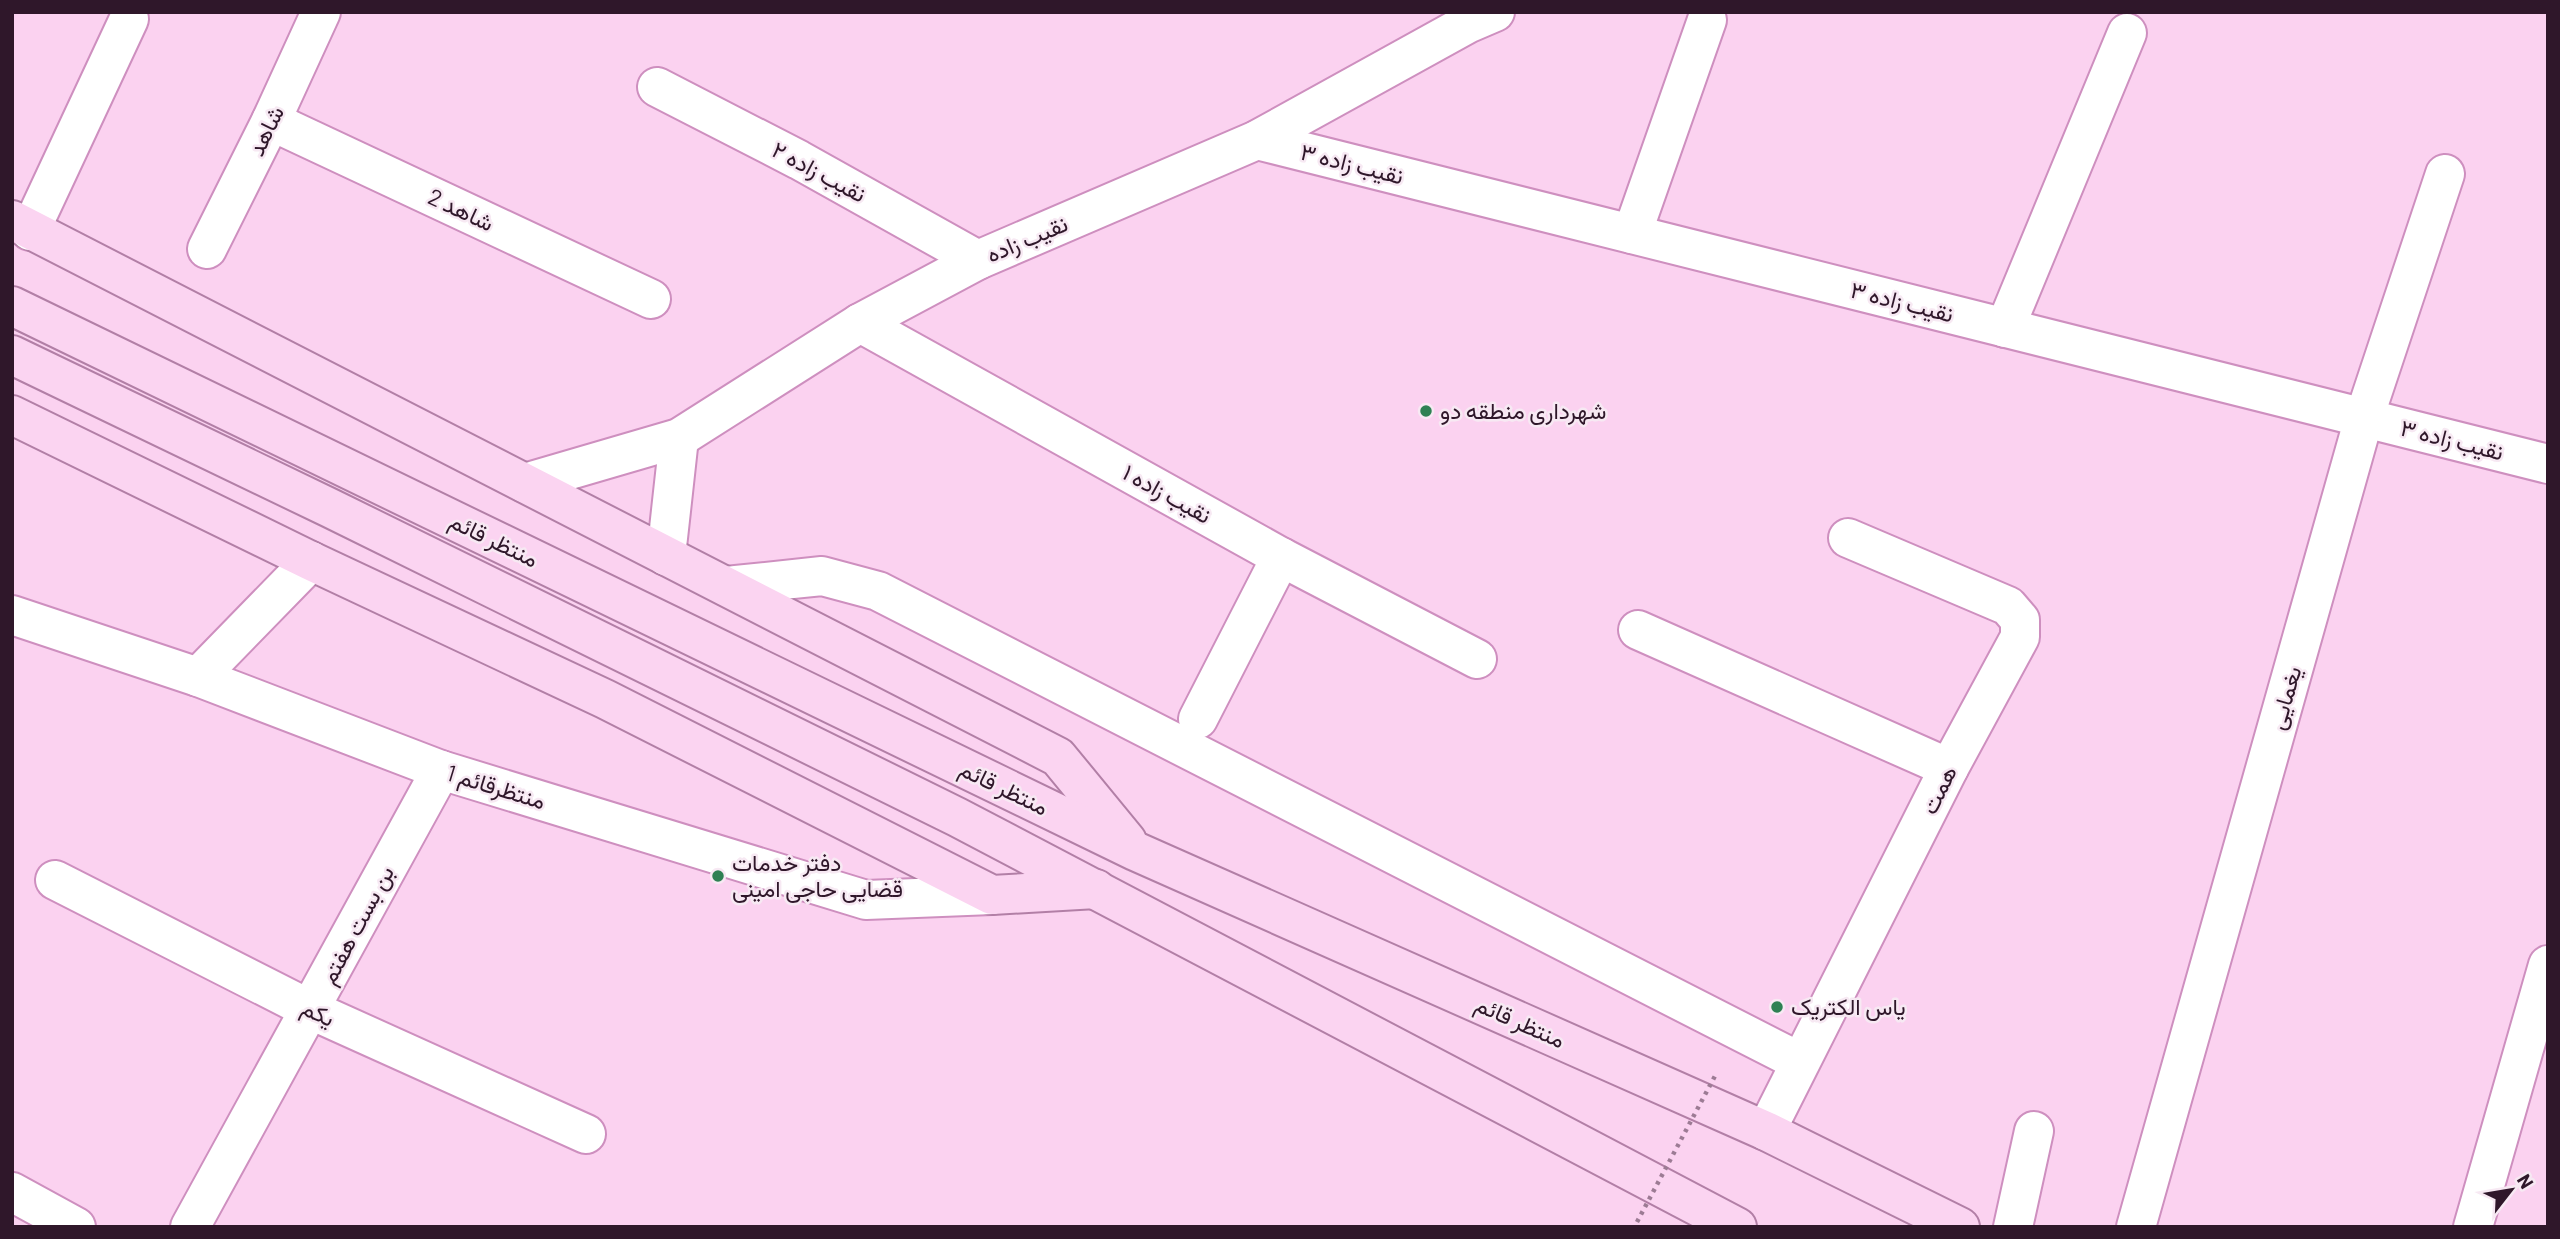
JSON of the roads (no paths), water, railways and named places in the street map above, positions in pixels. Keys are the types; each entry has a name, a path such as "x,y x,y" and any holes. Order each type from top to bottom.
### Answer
{"main road":[{"path":"21,226 1058,757 1135,851"},
{"name":"منتظر قائم","path":"12,306 1135,851 1766,1131 1960,1227"},
{"name":"منتظر قائم","path":"12,355 330,508 957,817 1737,1227"},
{"path":"12,415 311,561 605,699 992,895 1096,889"}],"street":[{"name":"شاهد","path":"208,249 321,12"},
{"name":"نقیب زاده","path":"525,483 679,438 860,323 978,260 1257,140 1468,16"},
{"path":"21,226 129,19"},
{"path":"1632,234 1707,20"},
{"path":"2005,328 2127,33"},
{"name":"نقیب زاده ۲","path":"657,87 799,160 978,260"},
{"name":"شاهد 2","path":"271,121 651,299"},
{"name":"نقیب زاده ۳","path":"1257,140 2548,464"},
{"name":"یغمایی","path":"2136,1227 2364,418 2445,173"},
{"name":"نقیب زاده ۱","path":"860,323 1281,557 1477,659"},
{"path":"666,556 679,438"},
{"name":"همت","path":"1766,1131 1949,768 2020,637 2020,621 2008,606 1848,538"},
{"path":"1198,719 1281,557"},
{"path":"198,677 311,561"},
{"path":"726,586 822,576 878,591 1800,1062"},
{"name":"منتظرقائم 1","path":"12,615 198,677 441,770 866,900 992,895"},
{"path":"1639,630 1949,768"},
{"name":"بن بست هفتم","path":"190,1227 441,770"},
{"name":"یکم","path":"55,880 311,1010 586,1134"},
{"path":"2473,1227 2548,965"},
{"path":"2013,1227 2034,1131"},
{"path":"12,1192 76,1227"}],"place":[{"name":"شهرداری منطقه دو","path":"1426,411"},
{"name":"دفتر خدمات قضایی حاجی امینی","path":"718,876"},
{"name":"یاس الکتریک","path":"1777,1007"}]}
